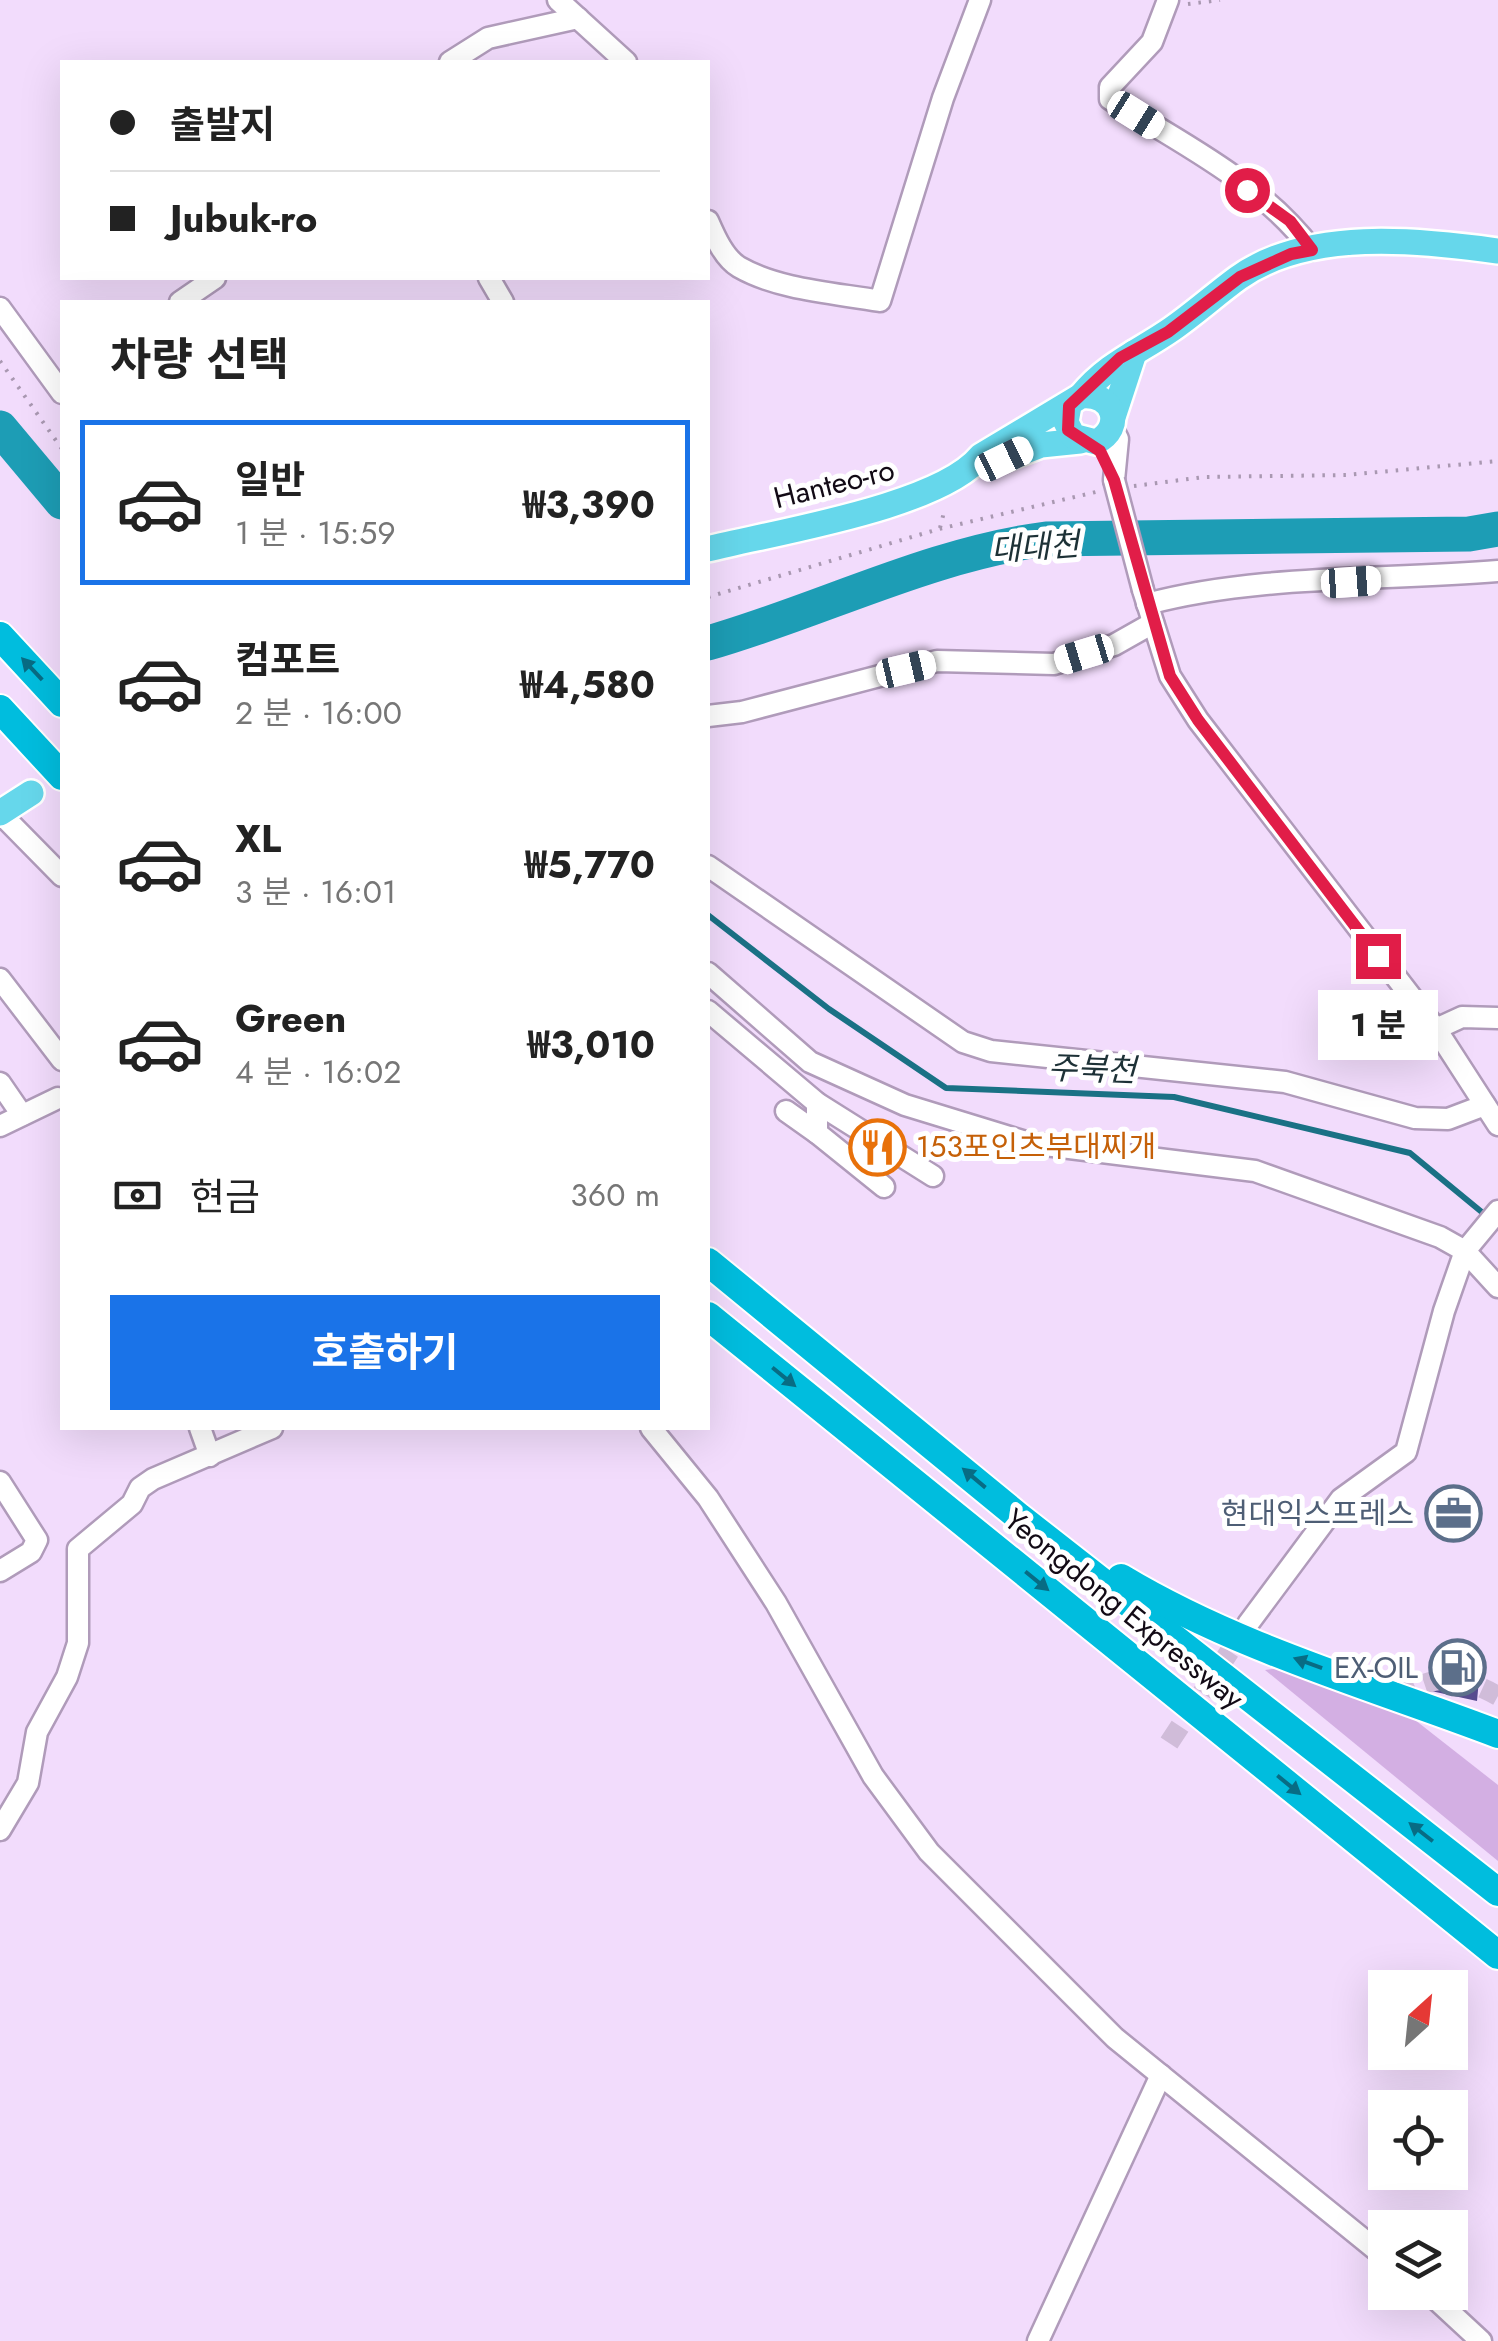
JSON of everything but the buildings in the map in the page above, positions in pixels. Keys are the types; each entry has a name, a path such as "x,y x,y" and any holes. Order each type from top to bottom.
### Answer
{"highway":[{"path":"0,636 60,701"},
{"path":"0,709 60,774"},
{"name":"Yeongdong Expressway","path":"710,1264 1019,1517 1498,1892"},
{"name":"Yeongdong Expressway","path":"710,1318 1498,1955"},
{"path":"1019,1517 1172,1609 1498,1734"}],"main road":[{"name":"Hanteo-ro","path":"710,548 916,497 971,468 981,456 1075,401 1120,358 1134,353 1218,297 1240,277 1291,254 1356,241 1435,242 1498,251"},
{"path":"1113,420 1104,399 1075,401 1066,422 1084,442 1102,439 1113,420 1134,353"},
{"name":"Hanteo-ro","path":"971,468 985,468 1040,445 1084,442"},
{"path":"0,813 31,793"}],"street":[{"path":"558,0 624,60"},
{"path":"710,226 718,244 737,266 787,284 880,301 943,98 980,0"},
{"path":"1168,4 1152,42 1110,86 1110,99 1215,164 1290,221 1312,250"},
{"path":"453,60 488,38 578,18"},
{"path":"183,300 212,280"},
{"path":"0,308 60,389"},
{"path":"1112,486 1118,439 1113,420"},
{"path":"1084,442 1100,451 1170,676 1198,720 1436,1030 1498,1125"},
{"path":"710,716 742,712 937,662 1054,664 1114,645 1147,606 1191,592 1498,571"},
{"path":"0,813 60,874"},
{"path":"710,867 962,1042 991,1050 1285,1082 1415,1118 1448,1119 1485,1105"},
{"path":"710,975 810,1062 905,1104 1029,1143 1255,1171 1440,1237 1465,1251 1498,1286"},
{"path":"0,979 60,1057"},
{"path":"710,1013 817,1103 933,1176"},
{"path":"1436,1030 1462,1017 1498,1018"},
{"path":"0,1083 22,1115"},
{"path":"0,1126 60,1099"},
{"path":"817,1103 817,1133"},
{"path":"786,1112 884,1187"},
{"path":"1248,1624 1341,1499 1406,1452 1444,1311 1465,1251 1498,1211"},
{"path":"201,1430 210,1456"},
{"path":"0,1830 28,1783 37,1732 68,1677 78,1643 78,1549 132,1504 140,1488 153,1478 268,1430"},
{"path":"653,1430 708,1498 776,1603 873,1776 929,1852 1115,2038 1368,2242"},
{"path":"0,1482 38,1540 31,1552 0,1571"},
{"path":"1038,2341 1161,2076"},
{"path":"1448,2310 1482,2341"}],"path":[{"path":"1168,4 1220,0"},
{"path":"0,361 60,447"},
{"path":"710,596 940,529 1112,486 1204,477 1346,475 1498,461"}],"shaded area":[{"path":"1280,1668 1401,1709 1498,1785 1498,1861 1265,1670"}],"waterway":[{"name":"대대천","path":"0,428 60,500"},
{"name":"대대천","path":"710,642 960,557 1046,539 1469,534 1498,529"},
{"name":"주북천","path":"710,917 829,1009 946,1088 1174,1097 1410,1153 1489,1218"}],"tunnel":[{"path":"1169,1743 1247,1625"},
{"path":"1397,1696 1424,1684 1447,1680 1470,1683 1498,1696"}],"place":[{"name":"153포인츠부대찌개","path":"877,1147"},
{"name":"현대익스프레스","path":"1453,1514"},
{"name":"EX-OIL","path":"1457,1668"}],"route":[{"path":"1247,190 1290,221 1312,250 1291,254 1240,277 1168,332 1120,358 1074,400 1066,422 1073,436 1100,451 1114,480 1170,676 1198,720 1378,956"}]}
